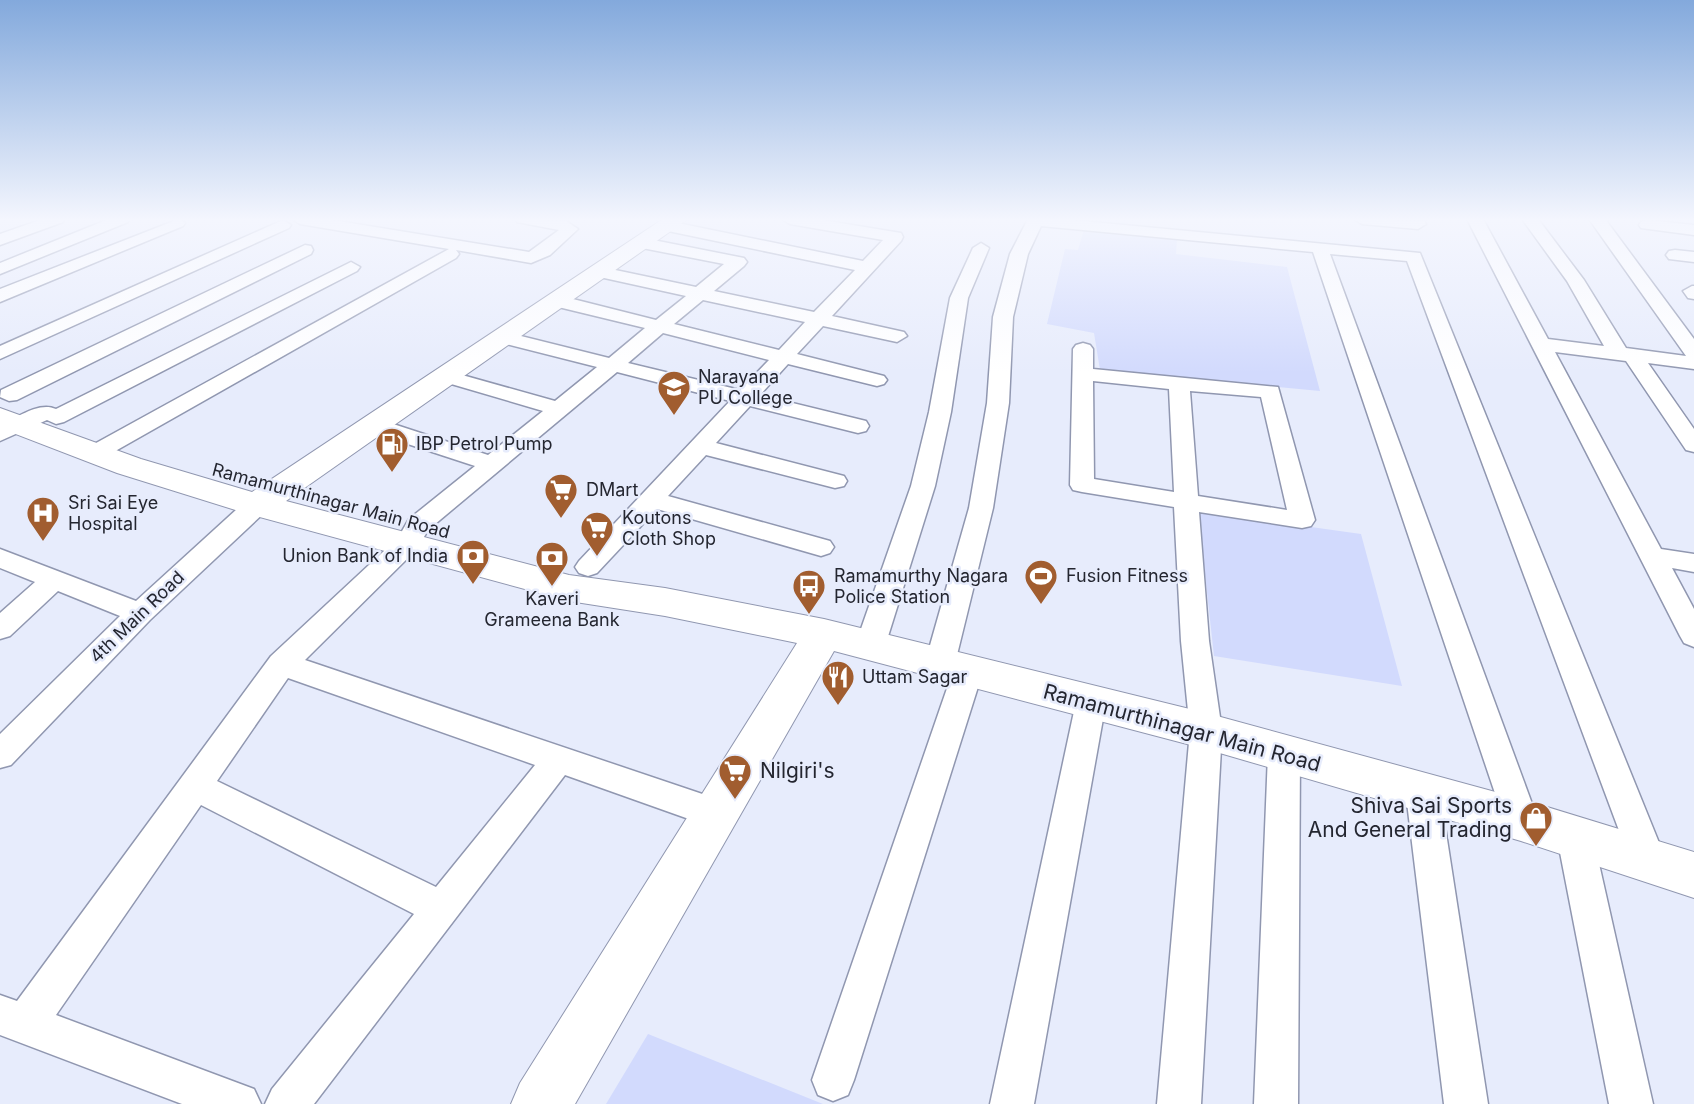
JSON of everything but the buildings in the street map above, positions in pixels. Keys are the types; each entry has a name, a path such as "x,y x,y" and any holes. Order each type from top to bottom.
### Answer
{"main road":[{"path":"270,497 601,272"},
{"name":"Ramamurthinagar Main Road","path":"19,413 107,447 185,484 270,497 413,534 588,567 665,601"},
{"name":"Ramamurthinagar Main Road","path":"413,534 569,589 665,601 847,640 954,667 1206,732 1521,820 1694,874"},
{"path":"541,1104 717,814 847,640"}],"street":[{"path":"0,296 62,271"},
{"path":"0,353 184,271"},
{"path":"19,413 269,271"},
{"path":"19,413 343,271"},
{"path":"107,447 421,271"},
{"path":"239,1104 12,1020 195,786 282,664 413,534 492,464 728,271"},
{"path":"588,567 864,271"},
{"path":"847,640 923,486 940,412 959,298 971,271"},
{"path":"833,1080 954,667 998,403 1003,317 1015,271"},
{"path":"1328,271 1521,820"},
{"path":"1419,271 1648,860"},
{"path":"1502,271 1694,636"},
{"path":"1568,271 1625,355 1667,404 1694,445"},
{"path":"1634,271 1694,353"},
{"path":"601,272 897,336"},
{"path":"557,302 877,380"},
{"path":"505,338 858,426"},
{"path":"1541,344 1694,363"},
{"path":"1083,362 1179,383 1270,392 1302,520 1188,504 1082,485 1083,362"},
{"path":"448,377 559,409"},
{"path":"1179,383 1195,641 1206,732 1179,1104"},
{"path":"1667,404 1694,408"},
{"path":"376,426 492,464"},
{"path":"700,446 835,481"},
{"name":"4th Main Road","path":"0,755 139,613 270,497"},
{"path":"651,499 821,547"},
{"path":"1652,556 1694,564"},
{"path":"0,558 139,613"},
{"path":"0,629 54,579"},
{"path":"282,664 717,814"},
{"path":"1012,1104 1091,702"},
{"path":"1276,1104 1284,754"},
{"path":"287,1104 558,760"},
{"path":"195,786 442,909"},
{"path":"1423,794 1466,1104"},
{"path":"1575,837 1631,1104"}],"shaded area":[{"path":"1060,271 1288,271 1320,391 1100,370 1094,333 1047,324"},
{"path":"1198,511 1361,534 1402,686 1214,656"},
{"path":"648,1034 823,1104 606,1104"}],"place":[{"name":"Narayana PU College","path":"674,417"},
{"name":"IBP Petrol Pump","path":"392,474"},
{"name":"DMart","path":"561,520"},
{"name":"Sri Sai Eye Hospital","path":"43,543"},
{"name":"Koutons Cloth Shop","path":"597,558"},
{"name":"Union Bank of India","path":"473,586"},
{"name":"Kaveri Grameena Bank","path":"552,588"},
{"name":"Fusion Fitness","path":"1041,606"},
{"name":"Ramamurthy Nagara Police Station","path":"809,616"},
{"name":"Uttam Sagar","path":"838,707"},
{"name":"Nilgiri's","path":"735,801"},
{"name":"Shiva Sai Sports And General Trading","path":"1536,848"}]}
